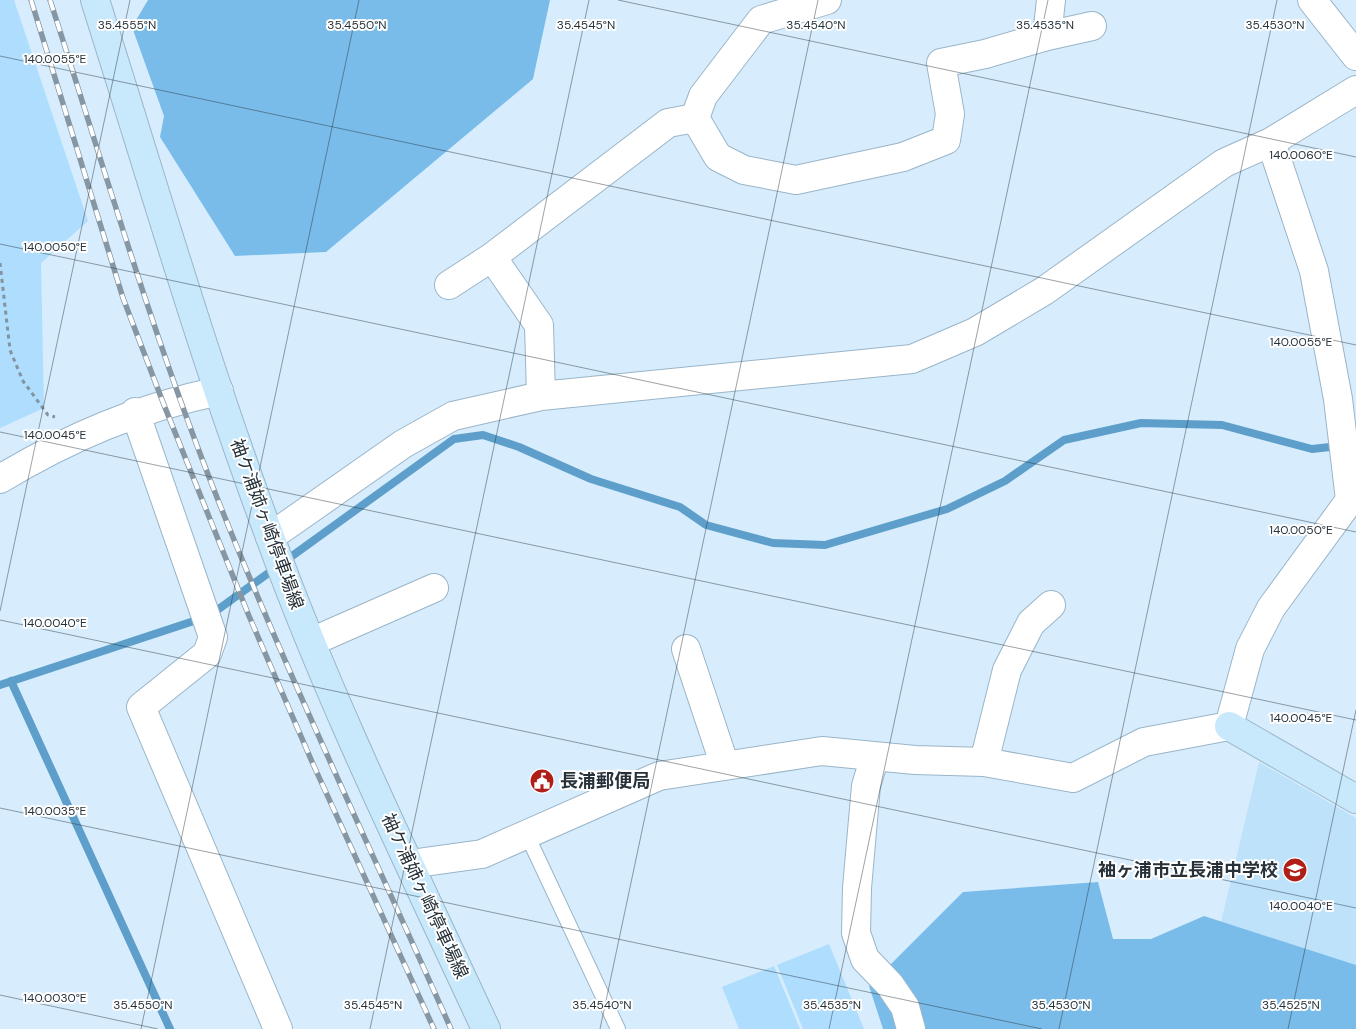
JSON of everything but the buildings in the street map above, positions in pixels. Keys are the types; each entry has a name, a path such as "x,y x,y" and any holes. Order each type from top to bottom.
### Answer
{"main road":[{"name":"袖ケ浦姉ヶ崎停車場線","path":"95,0 219,391 270,537 311,642 486,1029"},
{"path":"1229,726 1356,799"}],"street":[{"path":"695,118 703,96 761,20 828,0"},
{"path":"1047,36 1051,0"},
{"path":"1312,0 1356,56"},
{"path":"695,118 718,157 744,170 796,180 903,157 946,140 950,114 941,63 985,54 1047,36 1092,26"},
{"path":"270,537 403,444 453,416 541,396 912,359 974,332 1044,292 1224,163 1271,142 1356,90"},
{"path":"449,285 492,257 668,123 695,118"},
{"path":"410,864 482,854 659,776 822,751 915,760 984,762 1073,778 1144,742 1229,726 1250,649 1271,608 1353,500 1348,414 1314,271 1271,142"},
{"path":"492,257 539,325 541,396"},
{"path":"0,479 37,457 94,429 136,412 219,391"},
{"path":"136,412 213,637 207,654 141,707 278,1029"},
{"path":"311,642 434,588"},
{"path":"984,762 1008,670 1031,623 1051,605"},
{"path":"686,649 725,766"},
{"path":"875,756 866,786 857,888 856,933 865,959 890,985 905,1007 911,1029"}],"lane":[{"path":"527,835 618,1029"}],"path":[{"path":"0,263 10,350 23,381 48,415 94,429"}],"shaded area":[{"path":"0,0 14,0 88,221 41,263 44,408 0,428"},
{"path":"148,0 550,0 533,79 326,252 235,256 160,137 164,116 132,27"},
{"name":"袖ヶ浦市立長浦中学校","path":"1259,762 1356,818 1356,967 1221,922"},
{"path":"1098,882 1113,939 1151,939 1204,916 1356,965 1356,1029 883,1029 869,986 963,892"},
{"path":"829,944 864,1029 803,1029 777,965"},
{"path":"774,966 800,1029 739,1029 722,987"}],"waterway":[{"path":"0,685 209,616 454,439 483,435 519,447 591,479 680,507 706,525 773,543 825,545 947,509 1005,481 1064,440 1141,423 1222,425 1312,449 1339,446"},
{"path":"11,681 170,1029"}],"railway":[{"path":"31,0 123,298 164,405 249,616 313,764 434,1029"},
{"path":"50,0 151,314 194,439 245,567 302,700 451,1029"}],"place":[{"name":"長浦郵便局","path":"542,781"},
{"name":"袖ヶ浦市立長浦中学校","path":"1295,870"}]}
